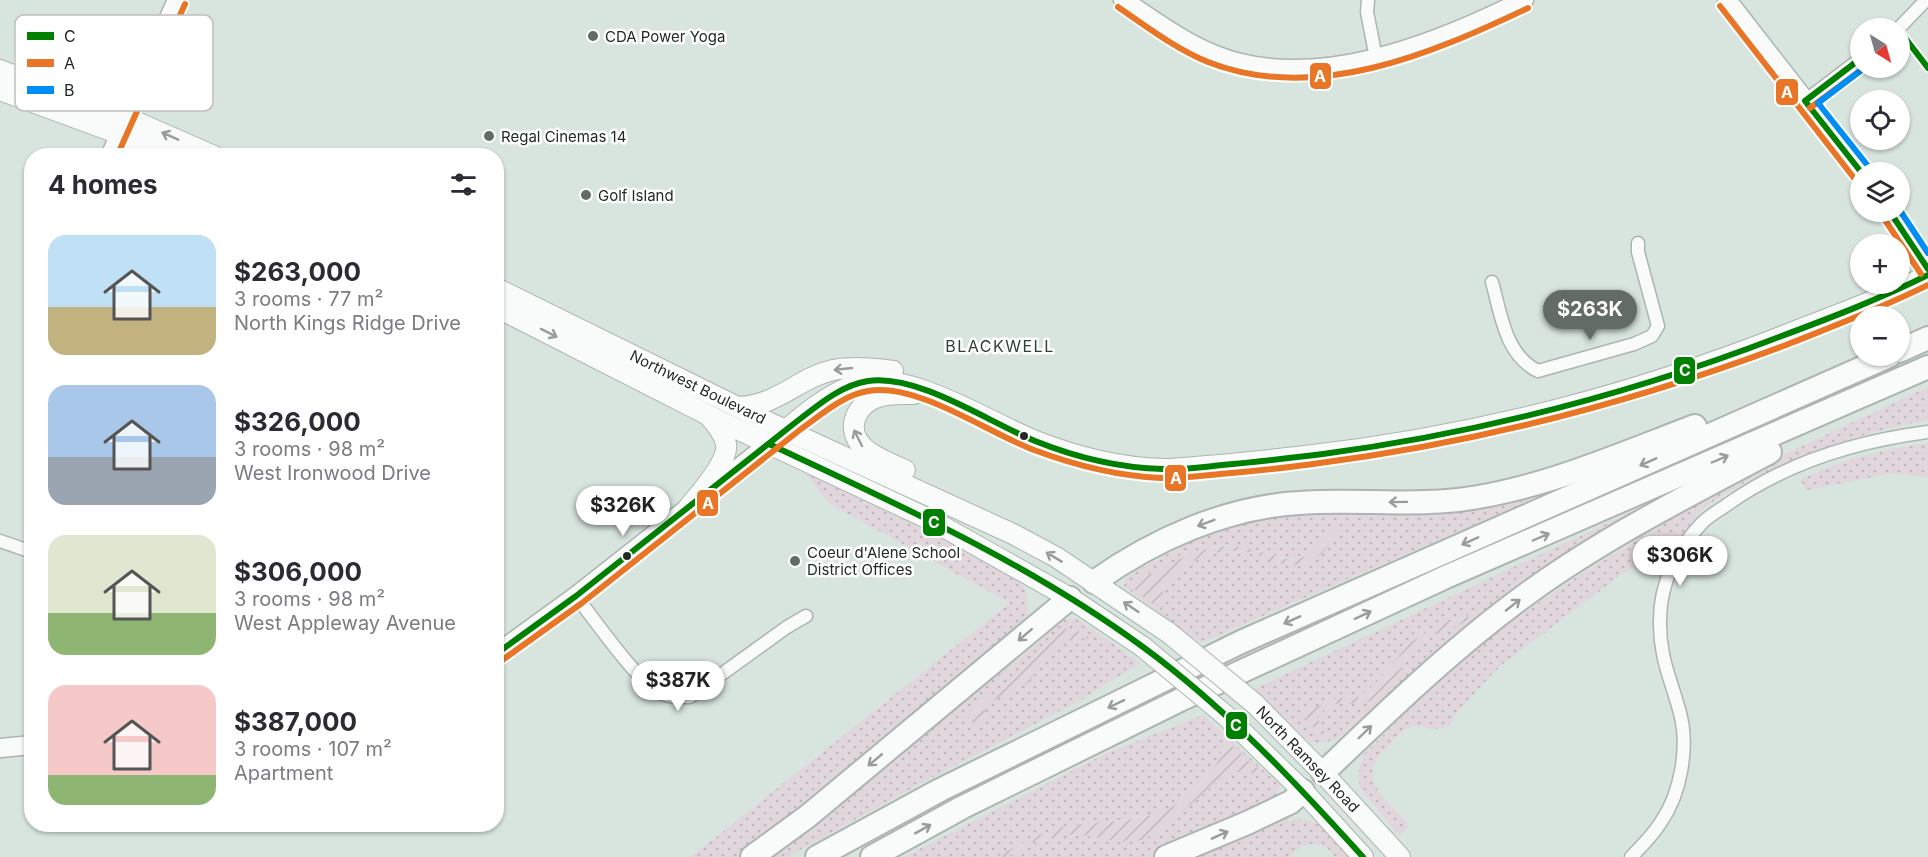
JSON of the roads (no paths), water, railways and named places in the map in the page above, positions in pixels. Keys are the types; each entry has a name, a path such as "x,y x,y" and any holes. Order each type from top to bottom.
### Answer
{"highway":[{"path":"1910,346 1928,338"},
{"path":"1094,582 1109,571 1181,532 1223,517 1260,508 1299,503 1456,500 1504,492 1572,471 1795,387 1860,366"},
{"path":"818,857 940,790 1241,642 1866,366"},
{"path":"1323,773 1384,713 1452,652 1532,591 1627,530 1928,368"},
{"path":"872,857 963,807 1189,695 1448,576 1928,368"},
{"path":"752,857 808,816 1070,598"},
{"path":"1166,857 1256,819 1291,802 1303,791"}],"main road":[{"path":"0,70 15,77"},
{"path":"0,90 15,94"},
{"path":"73,111 190,148"},
{"path":"90,111 121,125 158,148"},
{"path":"769,444 842,390 870,381 886,380 936,395 1033,440 1109,463 1165,469 1260,462 1368,449 1498,424 1615,394 1760,345 1902,289 1928,275"},
{"name":"Northwest Boulevard","path":"504,292 786,430 1013,534 1056,557 1094,582"},
{"name":"Northwest Boulevard","path":"504,311 707,414 933,521 1070,598"},
{"path":"739,406 755,406 771,400 832,370 864,367 902,372 936,395"},
{"path":"936,395 898,394 870,400 862,405 854,418 853,428 856,440 870,453 930,482 1013,534"},
{"path":"688,508 717,470 725,452 726,445 723,435 717,424 707,414"},
{"path":"1070,598 1094,582"},
{"name":"North Ramsey Road","path":"1094,582 1169,633 1255,704 1323,773 1400,857"},
{"name":"North Ramsey Road","path":"1070,598 1143,647 1225,715 1303,791 1363,857"},
{"path":"1303,791 1323,773"}],"street":[{"path":"170,15 177,0"},
{"path":"1123,0 1188,41 1214,54 1249,65 1280,69 1317,68 1376,58 1442,37 1524,0"},
{"path":"1368,0 1367,12 1376,58"},
{"path":"1727,0 1852,162"},
{"path":"1909,18 1926,0"},
{"path":"1805,101 1850,67"},
{"path":"111,148 127,111"},
{"path":"1897,222 1928,269"},
{"path":"1492,282 1509,341 1528,366 1538,371 1634,344 1652,336 1658,326 1638,252 1638,243"},
{"path":"1632,857 1663,821 1676,790 1683,764 1684,736 1681,715 1662,658 1659,619 1669,569 1688,540 1704,521 1734,500 1799,466 1865,444 1928,432"},
{"path":"504,648 576,596 769,444"},
{"path":"0,541 24,549"},
{"path":"576,596 641,678 661,694 675,698 690,697 806,615"},
{"path":"0,748 24,746"}],"place":[{"name":"CDA Power Yoga","path":"593,36"},
{"name":"Regal Cinemas 14","path":"489,136"},
{"name":"Golf Island","path":"586,195"},
{"name":"Coeur d'Alene School District Offices","path":"795,561"}],"district":[{"name":"BLACKWELL","path":"1000,346"}]}
